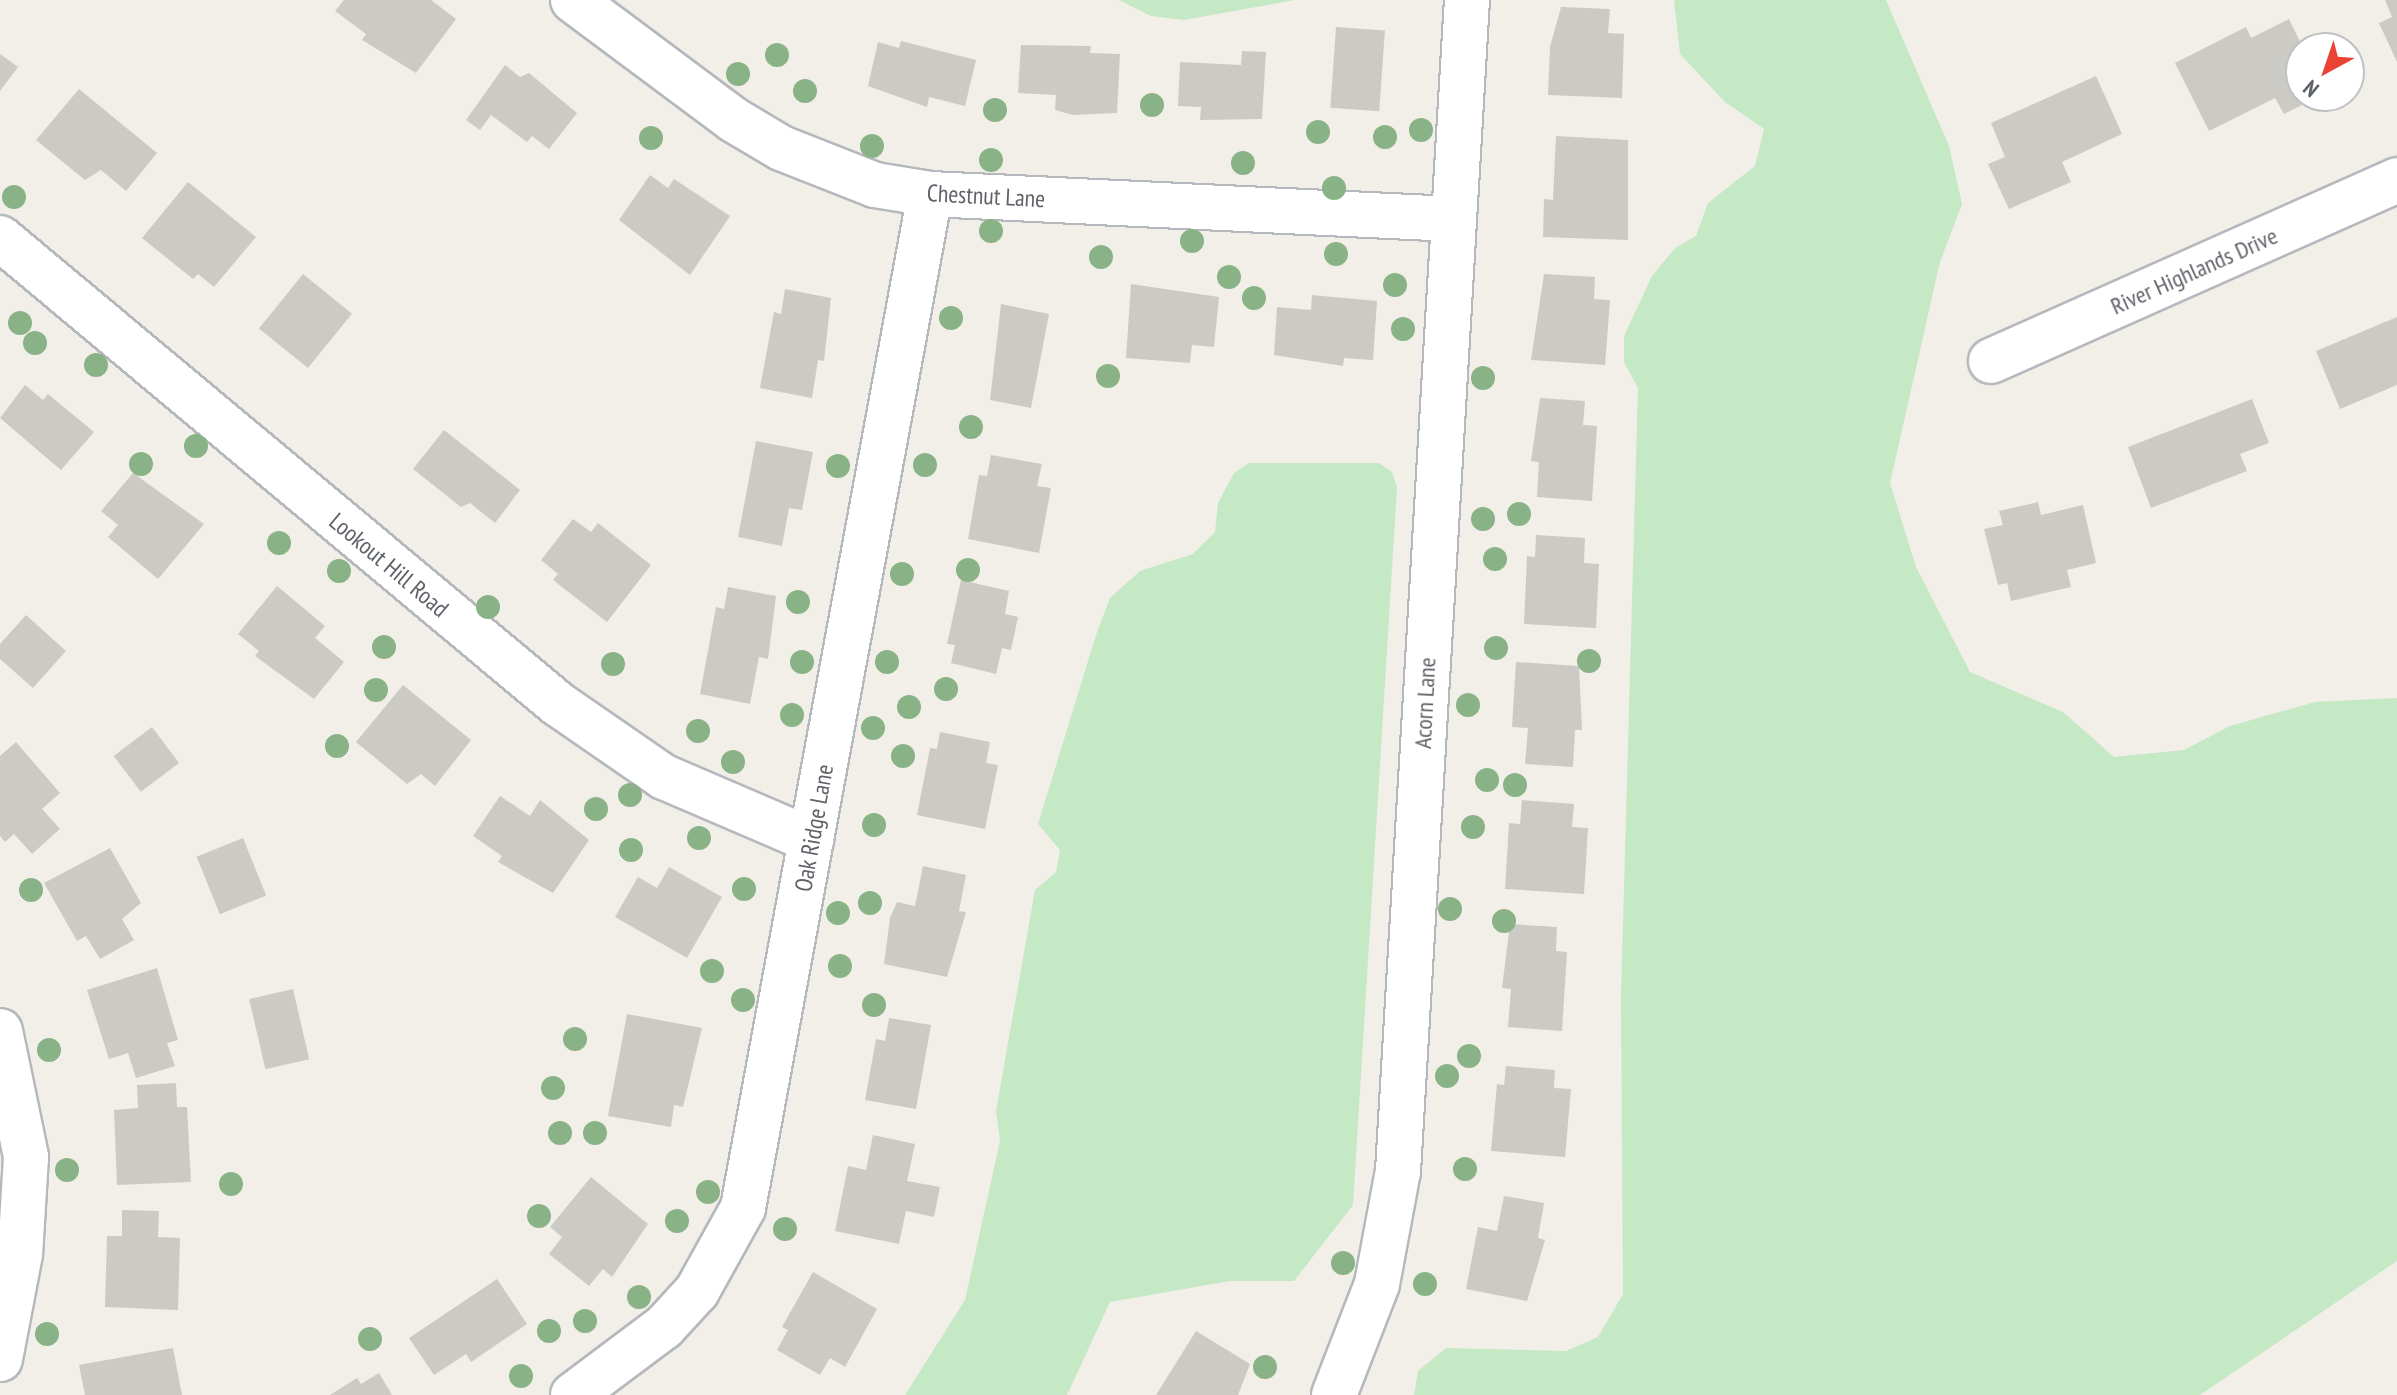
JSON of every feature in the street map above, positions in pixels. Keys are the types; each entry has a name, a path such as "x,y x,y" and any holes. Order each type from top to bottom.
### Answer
{"street":[{"name":"Chestnut Lane","path":"573,0 781,148 875,185 930,194 1453,219"},
{"name":"Acorn Lane","path":"1334,1395 1377,1284 1398,1171 1467,0"},
{"name":"River Highlands Drive","path":"1991,361 2397,180"},
{"name":"Oak Ridge Lane","path":"573,1395 634,1351 689,1300 724,1252 743,1208 930,194"},
{"name":"Lookout Hill Road","path":"0,238 558,704 664,777 811,840"},
{"path":"0,1031 20,1104 26,1208 0,1359"}],"green space":[{"path":"1119,0 1295,0 1184,20 1151,16"},
{"path":"1674,0 1886,0 1949,146 1962,204 1940,262 1890,483 1916,567 1970,672 2063,712 2114,757 2184,750 2230,726 2315,702 2397,698 2397,1261 2200,1395 1414,1395 1418,1371 1446,1348 1566,1351 1598,1337 1623,1294 1621,995 1638,388 1624,362 1624,336 1652,276 1675,248 1696,236 1708,203 1755,166 1764,129 1725,102 1680,54"},
{"path":"1249,463 1379,463 1392,472 1397,487 1353,1205 1294,1281 1230,1281 1110,1302 1067,1395 905,1395 965,1300 1000,1141 996,1111 1035,890 1056,872 1060,850 1038,824 1096,635 1110,598 1140,571 1193,554 1215,532 1218,503 1234,473"}],"building":[{"path":"344,0 431,0 456,19 416,73 362,40 366,34 335,11"},
{"path":"2385,0 2397,0 2397,62 2379,23 2392,17"},
{"path":"1561,7 1610,9 1608,33 1624,34 1622,98 1548,95 1550,47"},
{"path":"2289,19 2295,32 2285,32 2285,112 2288,112 2284,114 2275,98 2209,131 2175,63 2246,27 2251,38"},
{"path":"1336,27 1385,30 1379,111 1330,108"},
{"path":"901,41 976,60 965,106 929,97 927,107 868,86 878,42 899,48"},
{"path":"1021,45 1091,46 1090,53 1120,54 1117,113 1073,115 1055,110 1056,95 1018,93"},
{"path":"1242,51 1266,52 1262,119 1200,120 1201,107 1178,106 1180,62 1241,65"},
{"path":"0,54 18,67 0,91"},
{"path":"505,65 520,77 529,73 577,113 549,149 532,136 527,142 491,115 480,130 466,120"},
{"path":"2096,76 2122,134 2062,162 2071,182 2009,209 1988,164 2005,157 1991,123"},
{"path":"79,89 157,153 126,191 101,170 85,180 36,140"},
{"path":"1556,136 1628,140 1628,240 1543,237 1544,199 1553,200"},
{"path":"650,175 668,188 674,179 730,216 690,275 619,220"},
{"path":"188,182 256,237 214,287 198,274 193,279 142,238"},
{"path":"303,274 352,314 308,368 259,328"},
{"path":"1544,274 1595,277 1594,299 1610,300 1605,365 1531,360"},
{"path":"1131,284 1219,297 1214,347 1192,345 1190,363 1126,358"},
{"path":"785,289 831,298 824,361 818,360 812,398 760,388 774,312 781,314"},
{"path":"1312,295 1377,301 1373,360 1344,358 1343,366 1274,355 1277,307 1311,310"},
{"path":"1001,304 1049,314 1031,408 990,400"},
{"path":"2397,317 2397,385 2340,409 2316,351"},
{"path":"25,385 43,400 48,394 94,432 61,470 0,418"},
{"path":"1540,398 1585,401 1583,425 1597,426 1592,501 1537,497 1539,462 1531,461"},
{"path":"2252,399 2269,443 2240,454 2247,471 2151,508 2128,447"},
{"path":"444,430 520,490 495,523 470,503 461,507 413,469"},
{"path":"756,441 813,452 802,510 789,508 782,546 738,537"},
{"path":"991,455 1042,464 1037,486 1051,488 1039,553 968,539 979,475 987,476"},
{"path":"133,473 204,524 158,579 108,537 118,525 101,511"},
{"path":"2038,502 2041,515 2083,505 2096,563 2067,570 2071,587 2011,601 2007,583 1998,585 1984,529 2003,525 1999,511"},
{"path":"573,519 591,532 598,523 651,565 607,622 553,580 558,574 541,560"},
{"path":"1536,535 1585,538 1584,563 1599,564 1596,628 1524,624 1527,556 1535,557"},
{"path":"961,580 1009,591 1005,614 1018,617 1011,650 1002,648 996,674 951,663 955,645 947,644"},
{"path":"277,586 325,626 315,638 344,662 314,699 255,656 259,651 238,634"},
{"path":"728,587 776,596 768,659 759,657 750,704 700,694 716,607 724,609"},
{"path":"26,615 66,651 33,688 0,659 0,644"},
{"path":"1516,662 1579,666 1582,730 1575,730 1573,767 1525,764 1528,728 1512,727"},
{"path":"403,685 471,740 435,786 421,774 407,784 356,742"},
{"path":"152,727 179,763 141,792 114,756"},
{"path":"940,732 990,742 986,763 998,765 985,829 917,815 930,748 937,749"},
{"path":"16,742 60,793 42,809 60,829 32,854 14,834 5,842 0,836 0,756"},
{"path":"500,796 530,816 540,800 589,840 553,893 498,862 502,856 473,836"},
{"path":"1522,800 1574,804 1572,827 1588,828 1584,894 1505,889 1509,823 1520,824"},
{"path":"243,838 266,895 220,914 197,857"},
{"path":"110,848 141,903 122,919 134,940 100,959 86,936 77,941 44,883"},
{"path":"923,866 966,875 959,911 966,912 947,977 884,964 890,918 897,902 915,906"},
{"path":"669,867 722,897 687,958 615,917 638,877 657,888"},
{"path":"1510,924 1557,927 1556,951 1567,952 1562,1031 1508,1027 1511,989 1502,988"},
{"path":"157,968 178,1040 167,1043 175,1066 136,1078 128,1053 109,1059 87,990"},
{"path":"293,989 309,1059 265,1069 249,999"},
{"path":"627,1014 702,1028 683,1107 674,1105 671,1127 608,1116"},
{"path":"889,1018 931,1025 916,1109 865,1100 876,1039 885,1041"},
{"path":"1506,1066 1555,1070 1554,1088 1571,1089 1565,1157 1491,1151 1497,1084 1504,1085"},
{"path":"176,1083 177,1107 187,1107 191,1182 117,1185 114,1110 138,1108 137,1085"},
{"path":"873,1135 915,1144 907,1181 940,1187 934,1217 906,1211 899,1244 835,1231 848,1166 866,1170"},
{"path":"591,1177 648,1224 612,1277 603,1269 589,1286 549,1254 562,1237 550,1227"},
{"path":"1504,1196 1544,1203 1538,1238 1545,1240 1527,1301 1466,1289 1478,1227 1497,1231"},
{"path":"122,1210 159,1211 158,1237 180,1238 178,1310 105,1307 107,1236 122,1236"},
{"path":"813,1272 877,1309 845,1367 830,1358 820,1375 777,1350 788,1330 782,1327"},
{"path":"497,1279 527,1324 471,1362 466,1354 434,1375 409,1338"},
{"path":"1196,1331 1250,1364 1238,1395 1156,1395"},
{"path":"173,1348 182,1395 85,1395 79,1365"},
{"path":"379,1373 392,1395 330,1395 357,1378 361,1384"}]}
